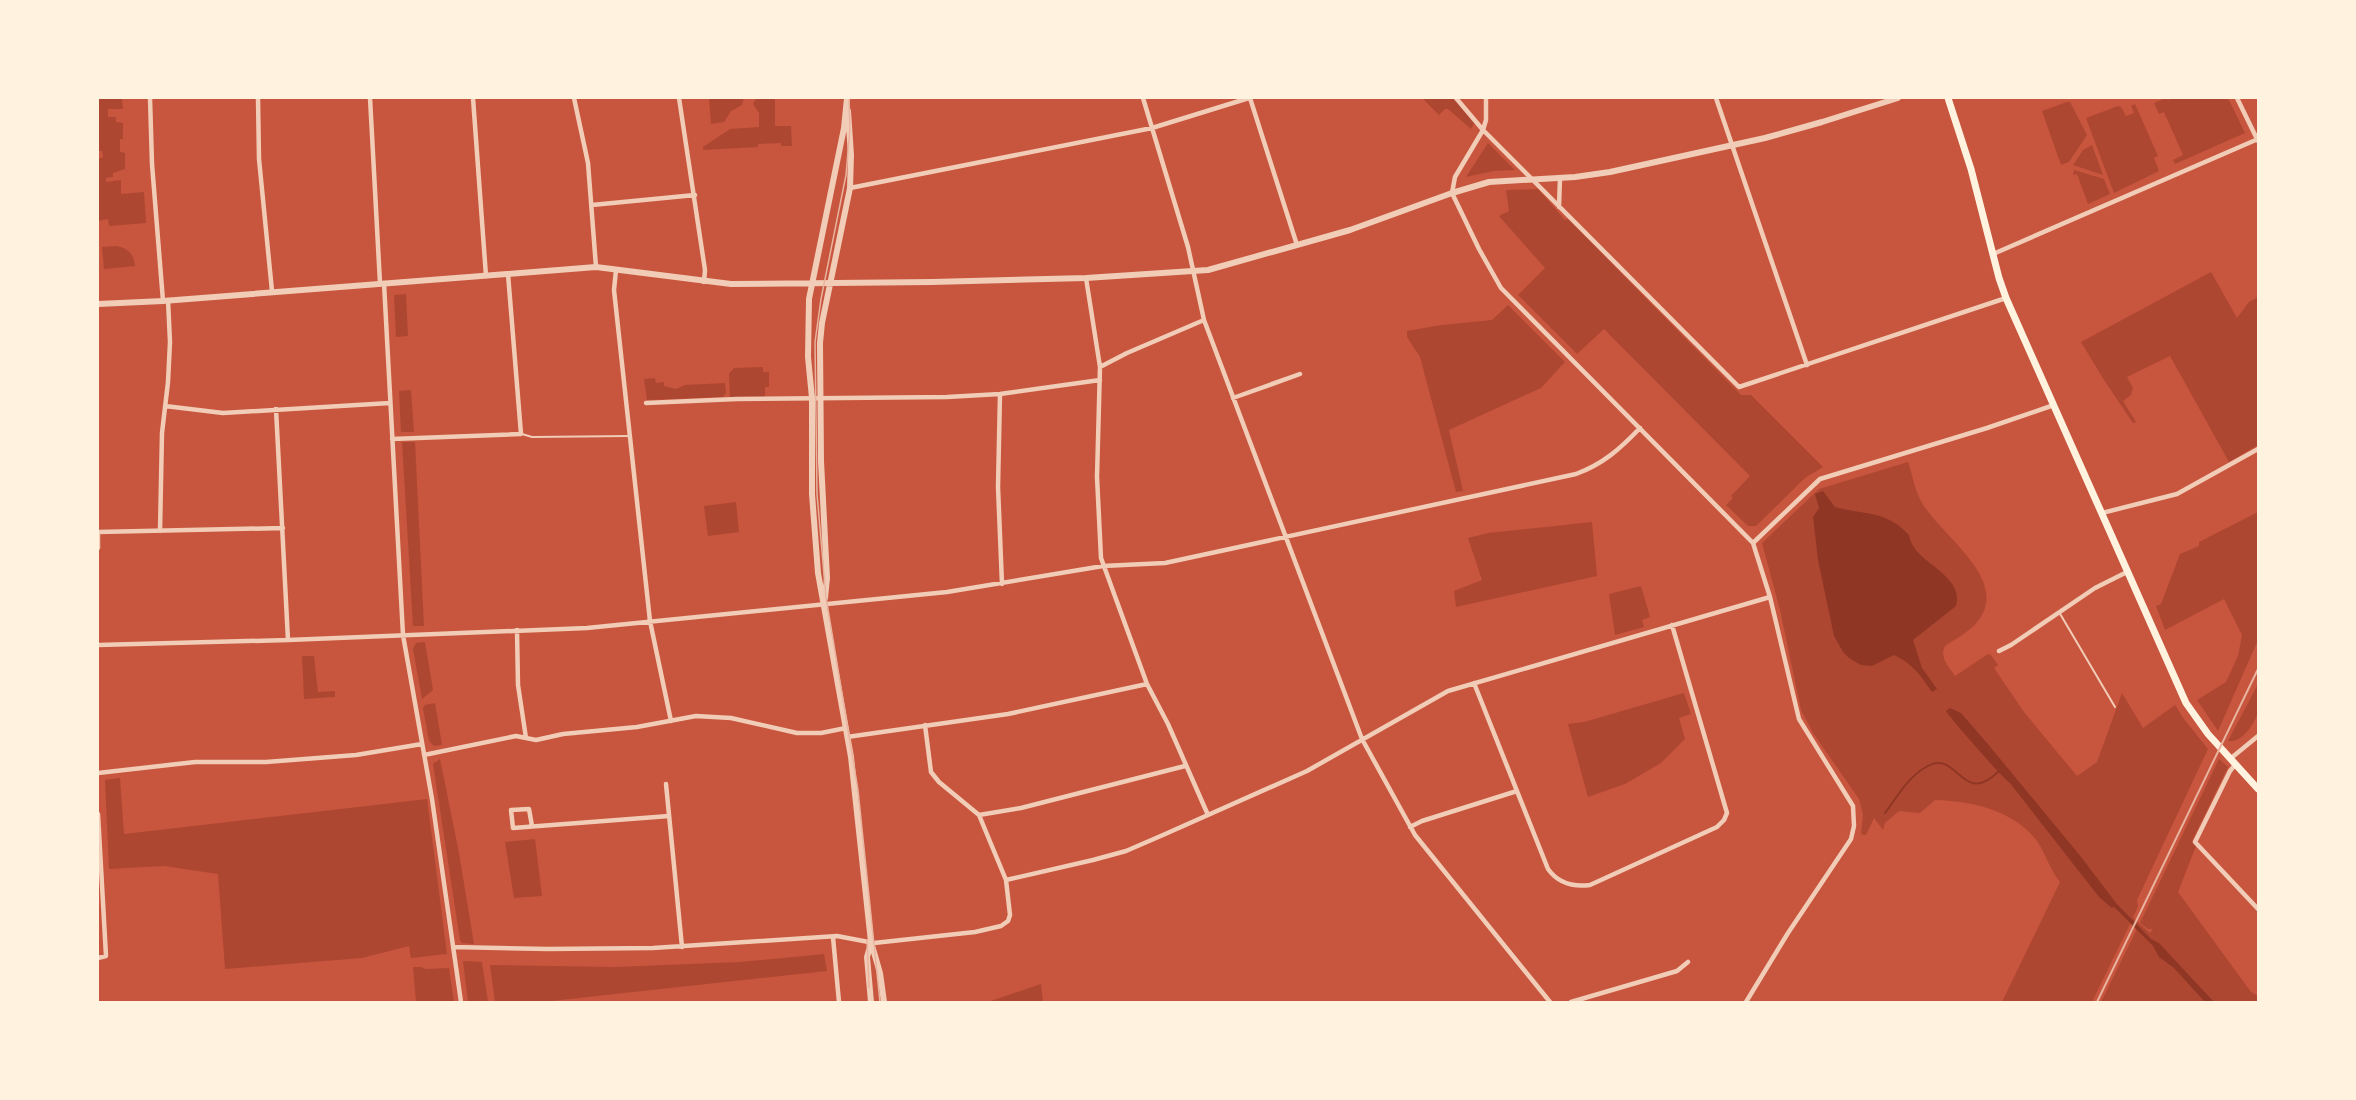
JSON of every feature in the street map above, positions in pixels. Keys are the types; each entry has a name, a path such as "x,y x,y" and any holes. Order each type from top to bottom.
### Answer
{"main road":[{"path":"1948,98 1969,161 2006,297 2127,572 2186,703 2208,734 2259,789"}],"street":[{"path":"150,98 152,164 170,342 160,472 160,531"},
{"path":"258,98 259,159 272,291"},
{"path":"370,98 404,635 461,1002"},
{"path":"473,98 486,276"},
{"path":"574,98 588,163 596,267"},
{"path":"679,98 705,270 704,282"},
{"path":"815,398 821,333 850,188 851,155 847,98"},
{"path":"847,98 836,168 811,283 808,340 815,398 827,578 825,605 858,813 871,942 881,979 884,1002"},
{"path":"1143,98 1188,247 1204,320 1362,740 1410,827 1550,1002"},
{"path":"850,188 1152,128 1249,98 1297,245"},
{"path":"1456,98 1483,130 1737,387 2006,297"},
{"path":"1486,98 1486,120 1480,139 1455,177 1452,193 1479,249 1501,288 1753,543 1770,597 1799,719 1850,800 1855,816 1851,839 1788,933 1746,1002"},
{"path":"1716,98 1807,365"},
{"path":"98,304 165,301 596,267 731,284 1086,278 1208,270 1350,230 1452,193 1490,182 1560,178 1610,172 1732,146 1822,122 1898,98"},
{"path":"1993,254 2258,140 2237,98"},
{"path":"1559,207 1560,178"},
{"path":"592,205 694,195"},
{"path":"616,270 614,290 650,621 671,721"},
{"path":"392,439 521,434 508,274"},
{"path":"1086,278 1100,367 1097,486 1099,542 1103,566 1148,684 1208,815"},
{"path":"1100,367 1127,352 1204,320"},
{"path":"1233,398 1300,374"},
{"path":"646,403 815,398 916,398 1000,394 1100,380"},
{"path":"1000,394 998,487 1002,584"},
{"path":"165,406 223,413 390,403"},
{"path":"1753,543 1820,480 2054,405"},
{"path":"276,410 288,640"},
{"path":"98,645 586,628 946,592 1103,566 1165,563 1576,474 1607,460 1640,428"},
{"path":"2102,513 2177,494 2259,449"},
{"path":"98,548 98,532 282,528"},
{"path":"1999,651 2095,588 2127,572"},
{"path":"1006,880 1051,871 1126,851 1307,771 1440,694 1770,597"},
{"path":"1474,683 1548,869 1560,880 1580,886 1598,882 1717,826 1724,820 1726,806 1672,625"},
{"path":"517,630 518,685 526,738"},
{"path":"847,737 1008,714 1148,684"},
{"path":"424,755 516,736 536,740 563,734 637,727 713,716 789,732 821,733 846,728"},
{"path":"453,947 568,949 682,947 832,936 871,942 965,933 1001,926 1008,921 1010,915 1006,880 979,815 939,782 931,772 925,725"},
{"path":"2259,736 2233,762 2195,842 2259,909"},
{"path":"98,773 195,762 266,762 356,755 422,744"},
{"path":"979,815 1031,806 1185,766"},
{"path":"666,784 682,947"},
{"path":"1410,827 1422,821 1517,791"},
{"path":"532,826 529,808 511,810 513,828 669,816"},
{"path":"98,814 106,957 98,958"},
{"path":"832,936 839,1002"},
{"path":"871,942 867,957 871,1002"},
{"path":"1571,1002 1677,971 1688,962"}],"lane":[{"path":"521,434 531,437 630,436"},
{"path":"2059,612 2115,707"}],"shaded area":[{"path":"98,98 122,98 123,109 108,109 108,117 116,117 116,122 123,123 120,152 125,153 125,169 113,173 113,177 106,178 106,182 121,180 121,194 144,192 146,223 109,226 108,219 98,221 98,159 103,157 102,151 98,151"},
{"path":"709,98 744,98 742,105 731,111 724,122 711,124"},
{"path":"756,98 775,98 775,126 791,126 792,146 781,146 781,143 758,144 758,147 703,150 703,147 730,129 759,127 759,113 753,104"},
{"path":"1422,98 1453,98 1475,122 1471,129 1448,109 1439,115"},
{"path":"2166,98 2168,100 2228,98 2245,133 2175,164 2173,160 2183,155 2164,112 2159,114 2154,103"},
{"path":"2070,102 2087,135 2069,162 2061,165 2042,111"},
{"path":"2135,104 2158,156 2154,158 2159,171 2114,193 2086,118 2118,106 2126,116 2134,113 2131,106"},
{"path":"1488,143 1515,170 1494,171 1466,177"},
{"path":"2092,145 2103,175 2073,165 2083,150"},
{"path":"2074,170 2104,179 2110,194 2088,204 2077,174 2073,175"},
{"path":"1538,189 1565,220 1568,219 1741,395 1751,395 1823,467 1805,478 1756,526 1748,526 1726,505 1733,498 1731,496 1750,476 1604,329 1577,354 1518,295 1545,268 1499,216 1509,211 1506,190"},
{"path":"116,246 130,252 135,266 104,269 102,247"},
{"path":"2211,272 2237,318 2249,302 2258,297 2258,445 2229,462 2170,356 2127,377 2133,388 2131,395 2123,401 2136,422 2133,423 2081,342"},
{"path":"406,294 408,336 396,337 394,295"},
{"path":"1508,305 1565,362 1541,388 1449,430 1463,491 1456,492 1420,357 1407,337 1407,331 1492,320"},
{"path":"763,367 763,372 769,372 769,387 765,387 765,397 730,398 729,374 734,368"},
{"path":"655,378 656,383 664,382 664,386 676,389 685,385 725,383 726,393 723,397 647,400 644,379"},
{"path":"411,390 414,432 401,432 399,391"},
{"path":"402,442 415,442 424,626 413,626"},
{"path":"1908,462 1917,493 1927,511 1967,556 1985,588 1986,604 1978,621 1945,646 1943,650 1946,662 1955,676 1988,654 1991,655 1998,665 1994,668 2024,712 2077,776 2097,762 2122,693 2143,728 2175,705 2208,749 2137,900 2138,906 2133,918 2150,933 2153,929 2148,929 2140,923 2219,759 2228,767 2192,841 2196,846 2178,892 2251,992 2258,996 2258,1002 2101,1002 2137,929 2147,939 2132,920 2092,1002 2002,1002 2060,882 2037,841 2016,822 1991,809 1963,802 1935,800 1920,813 1899,811 1885,823 1883,830 1874,818 1866,835 1861,834 1863,814 1859,799 1813,733 1801,710 1780,610 1762,543 1819,489"},
{"path":"1823,491 1835,507 1892,521 1909,535 1919,554 1953,585 1957,595 1956,606 1913,640 1922,668 1937,689 1932,692 1916,670 1900,658 1894,655 1872,666 1861,665 1843,652 1834,636 1818,560 1813,517 1819,508 1815,494"},
{"path":"736,502 739,532 708,536 704,506"},
{"path":"2258,512 2258,640 2218,731 2197,700 2226,682 2238,656 2242,635 2224,599 2165,630 2156,606 2161,604 2180,554 2199,546 2199,542"},
{"path":"1592,522 1597,576 1456,607 1454,591 1482,580 1468,538 1488,533"},
{"path":"1641,586 1650,617 1642,620 1644,627 1615,635 1609,594"},
{"path":"425,642 433,690 422,699 413,649 416,643"},
{"path":"302,656 314,656 318,692 335,691 335,697 304,699"},
{"path":"2258,684 2259,706 2253,723 2238,739 2228,741"},
{"path":"1684,693 1691,714 1679,718 1685,739 1661,763 1625,784 1588,797 1568,724 1584,722"},
{"path":"435,703 442,745 434,746 429,741 423,708 425,705"},
{"path":"1950,708 1961,713 1987,743 2116,903 2151,939 2159,943 2214,1002 2205,1002 2174,968 2159,957 2153,946 2114,907 2112,908 2099,897 2010,783 1946,711"},
{"path":"440,759 474,944 462,943 460,940 433,764"},
{"path":"120,778 124,834 427,799 447,954 411,958 409,946 362,958 225,969 218,874 164,866 109,869 105,780"},
{"path":"535,839 542,896 514,898 505,842"},
{"path":"824,954 827,971 542,1002 495,1002 490,965 615,967 740,962"},
{"path":"463,961 482,962 488,1002 468,1002"},
{"path":"413,967 449,968 454,1002 416,1002"},
{"path":"1041,984 1043,1002 988,1002"}],"waterway":[{"path":"1885,813 1903,788 1926,767 1937,763 1946,765 1976,784 1986,781 1999,771"}],"tram line":[{"path":"849,98 850,128 846,175 821,299 815,342 817,494 826,597 858,790 880,1002"},
{"path":"867,940 869,988"}],"railway":[{"path":"2097,1002 2258,669"}]}
